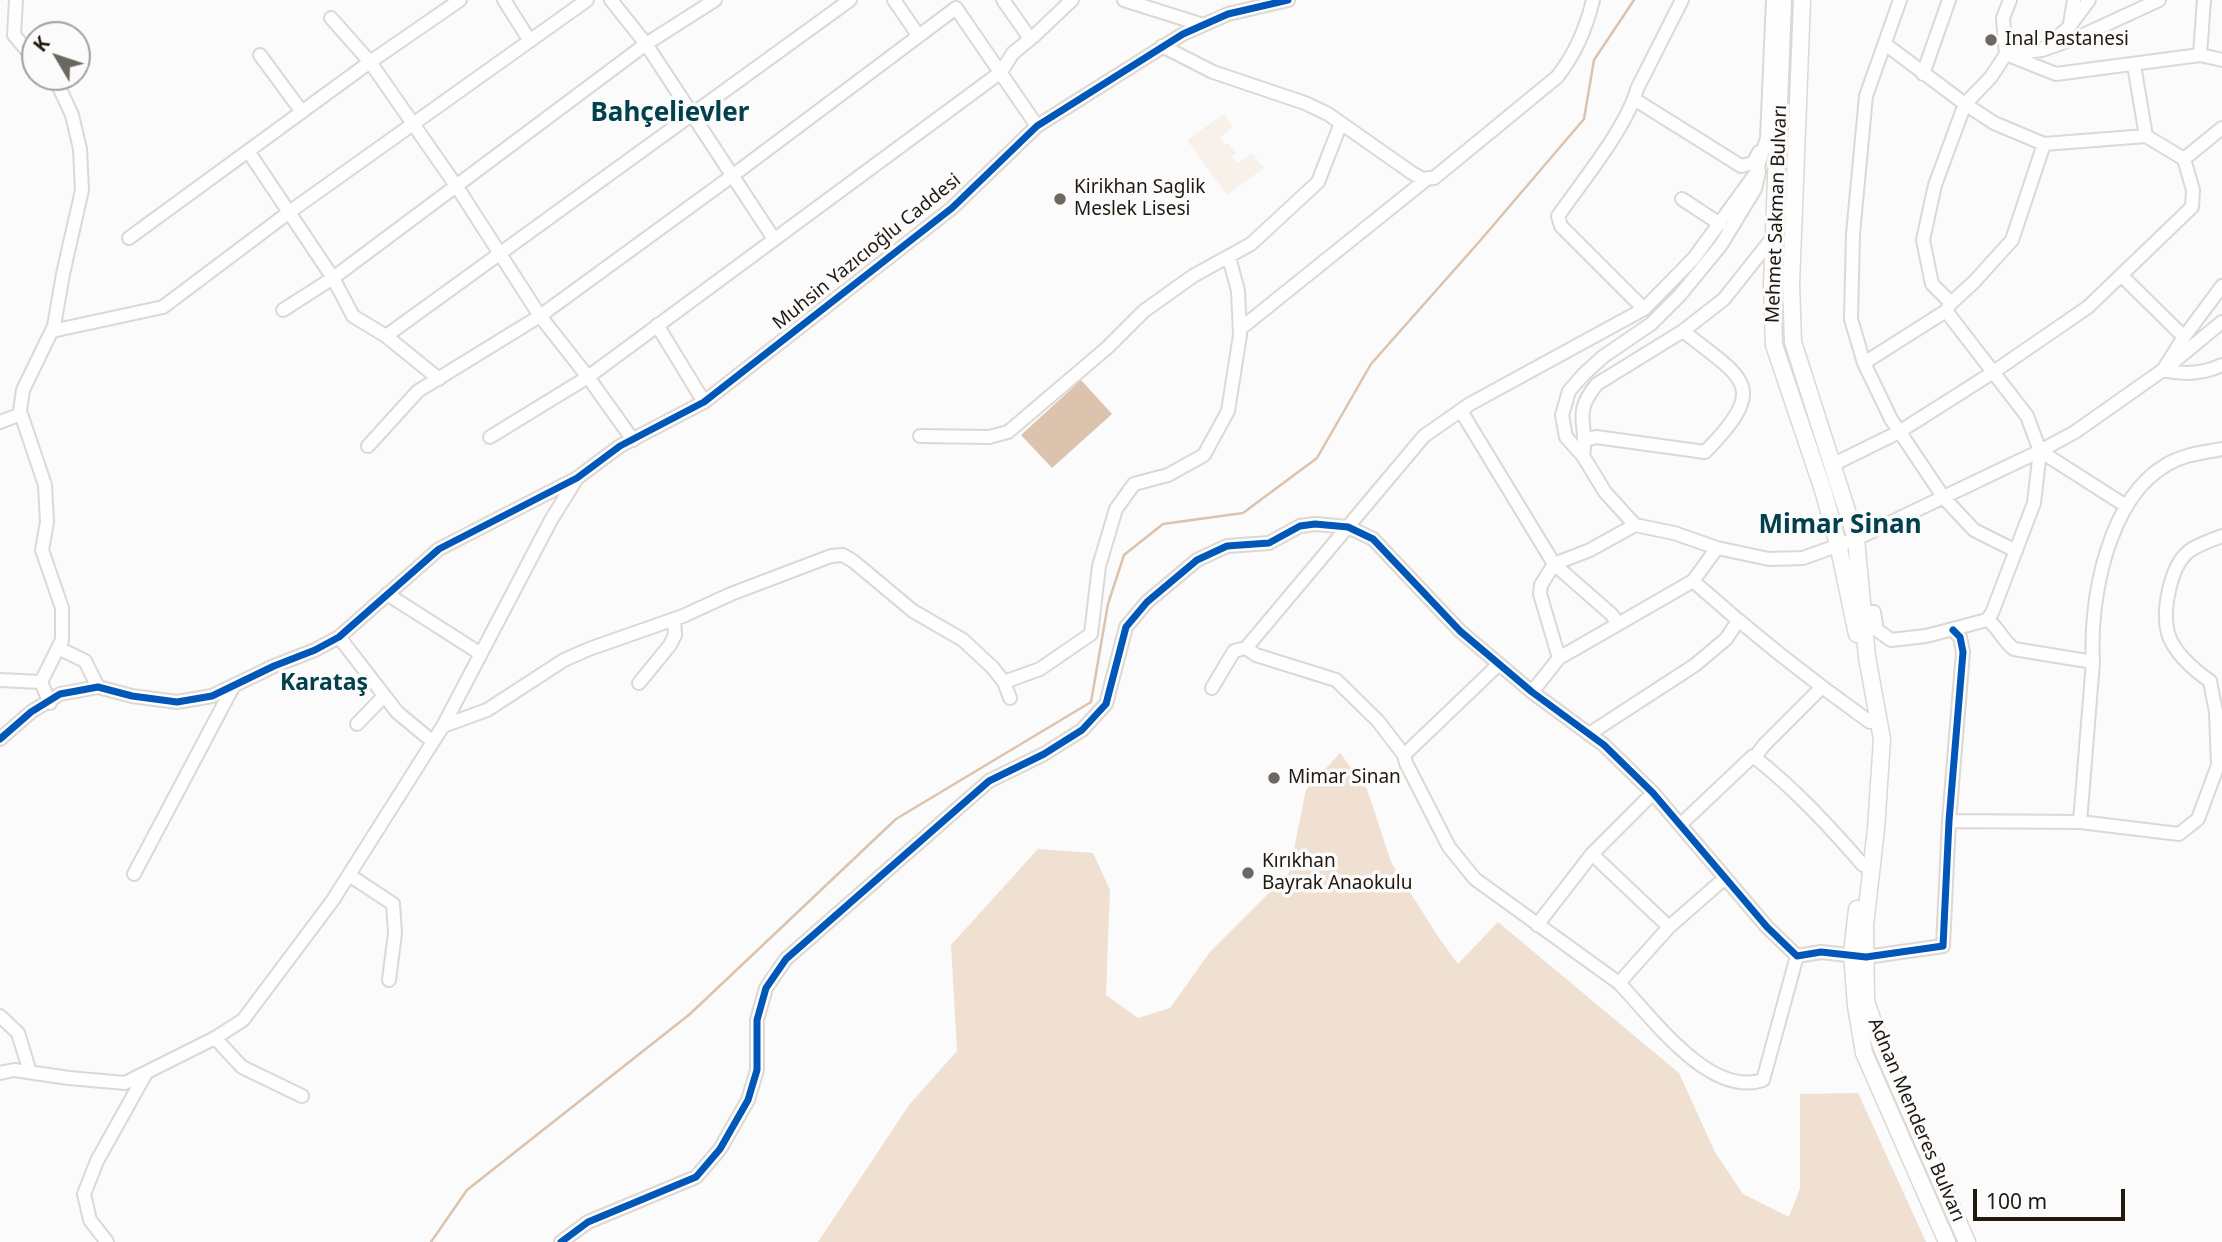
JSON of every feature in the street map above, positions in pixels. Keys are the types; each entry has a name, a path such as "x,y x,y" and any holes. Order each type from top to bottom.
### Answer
{"main road":[{"name":"Mehmet Sakman Bulvarı","path":"1783,0 1772,284 1774,345 1823,490 1838,544"},
{"name":"Mehmet Sakman Bulvarı","path":"1802,0 1791,284 1793,342 1856,539"},
{"name":"Adnan Menderes Bulvarı","path":"1856,539 1867,657 1882,739 1876,830 1859,955 1866,1001 1881,1046 1967,1242"},
{"name":"Adnan Menderes Bulvarı","path":"1838,544 1862,659 1873,740 1870,829 1863,865 1856,1006 1864,1053 1947,1242"}],"street":[{"path":"16,0 14,35 21,43"},
{"path":"129,238 370,62 460,0"},
{"path":"503,0 530,41"},
{"path":"52,331 163,307 289,213 587,0"},
{"path":"611,0 646,44 774,239"},
{"path":"283,310 333,278 457,187 694,6 715,0"},
{"path":"386,337 850,0"},
{"path":"894,0 918,35"},
{"path":"1003,0 1029,37 1034,36"},
{"path":"490,437 588,377 1001,72 1013,52 1072,0"},
{"path":"1124,0 1203,25"},
{"name":"Muhsin Yazıcıoğlu Caddesi","path":"98,687 132,696 177,702 212,696 339,637 439,549 577,478 632,440 704,402 952,208 1037,126 1162,47 1203,25 1228,15 1288,0"},
{"path":"1162,47 1213,72 1305,103 1341,123 1412,173 1423,178 1434,178 1557,77 1572,57 1583,35 1593,0"},
{"path":"1644,309 1561,226 1558,216 1610,142 1682,0"},
{"path":"1773,0 1768,138 1755,189 1721,245 1680,295 1651,324 1604,356 1569,391 1562,415 1566,437 1583,456 1605,492 1635,525 1674,533 1717,548 1769,559 1803,558 1856,539 2040,452 2075,432 2163,370 2222,322"},
{"path":"1900,0 1867,96 1853,234 1851,319 1864,363 1899,432 1944,498 1973,530 2016,551"},
{"path":"1923,74 1949,0"},
{"path":"1863,612 1874,612 1877,630 1891,640 1953,630 1987,620 2034,503 2040,452 2027,416 1992,373 1932,284 1923,240 1936,186 1965,104 1991,77 2006,54 2003,18 2010,0"},
{"path":"2069,27 2074,0"},
{"path":"2042,50 2069,27 2089,0"},
{"path":"2006,54 2042,50 2132,14 2159,0"},
{"path":"2200,55 2204,0"},
{"path":"368,446 418,391 540,316 961,4 1037,126"},
{"path":"331,18 370,62 457,187 540,316 588,377 632,440"},
{"path":"1832,465 1899,432 2088,307 2192,206 2193,190 2184,159 2146,136 2044,144 1994,123 1885,44"},
{"path":"2006,54 2056,74 2200,55 2222,60"},
{"path":"260,55 302,112"},
{"path":"2134,65 2146,136"},
{"path":"41,682 62,640 62,608 42,550 47,522 45,485 21,414 23,390 52,331 82,190 80,149 72,115 61,91"},
{"path":"1634,99 1741,166 1753,163 1768,138"},
{"path":"920,436 989,437 1008,432 1108,347 1144,311 1193,276 1251,244 1318,182 1341,123"},
{"path":"2184,159 2222,128"},
{"path":"1212,688 1234,651 1246,648 1424,436 1461,411 1644,309 1694,258 1720,224 1756,173 1768,138"},
{"path":"1864,363 1948,307 2012,240 2044,144"},
{"path":"248,151 333,278 353,316 386,337 439,379"},
{"path":"1240,329 1428,178"},
{"path":"1682,199 1720,224"},
{"path":"1583,456 1586,440 1581,412 1588,395 1597,384 1683,331 1724,299 1775,236"},
{"path":"1004,682 1040,669 1091,634 1099,566 1116,509 1134,484 1168,475 1204,456 1228,411 1240,329 1238,291 1229,257"},
{"path":"2121,275 2184,337"},
{"path":"2163,370 2222,286"},
{"path":"657,326 704,402"},
{"path":"1586,440 1596,437 1705,452 1728,429 1742,404 1744,394 1738,375 1683,331"},
{"path":"2163,370 2174,373 2207,372 2222,365"},
{"path":"1461,411 1554,564 1618,623"},
{"path":"0,422 21,414"},
{"path":"2080,822 2093,662 2094,604 2112,533 2132,496 2164,466 2188,454 2222,449"},
{"path":"2040,452 2126,506"},
{"path":"0,1073 14,1070 125,1083 215,1038 243,1020 333,900 443,726 551,520 577,478"},
{"path":"561,1242 588,1222 696,1177 720,1149 748,1100 757,1070 757,1020 766,988 786,959 989,781 1044,754 1082,730 1107,704 1126,627 1147,602 1197,560 1227,546 1269,543 1300,526 1315,524 1349,527 1373,539 1460,631 1532,692 1604,745 1653,793 1767,927 1797,956"},
{"path":"1559,658 1540,594 1541,585 1554,564 1590,550 1635,525"},
{"path":"1949,821 2080,822 2179,834 2198,819 2218,765 2216,679 2192,669 2168,634 2166,608 2172,577 2187,552 2222,536"},
{"path":"1532,692 1559,658 1693,580 1717,548"},
{"path":"443,726 487,710 564,660 615,638 629,636 674,619 831,556 843,555 913,611 963,640 993,668 1004,682 1010,698"},
{"path":"1693,580 1738,621 1821,688 1870,722"},
{"path":"387,594 481,654"},
{"path":"639,683 670,645 675,635 674,619"},
{"path":"1987,620 1994,624 2005,643 2014,649 2093,662"},
{"path":"1589,734 1695,665 1726,639 1738,621"},
{"path":"1797,956 1821,952 1859,955 1943,946 1949,821 1963,652 1960,638 1953,630"},
{"path":"339,637 397,712 433,742"},
{"path":"1246,648 1256,655 1336,680 1378,720 1404,755 1449,847 1475,880 1619,983 1684,1053 1705,1069 1731,1081 1763,1080 1797,956"},
{"path":"0,739 32,712 50,703 60,694 98,687 85,661 58,649"},
{"path":"1404,755 1499,664"},
{"path":"0,680 41,682"},
{"path":"41,682 50,703"},
{"path":"134,873 235,685"},
{"path":"1680,825 1755,757 1764,744 1821,688"},
{"path":"358,723 384,696"},
{"path":"1753,756 1824,820 1863,865"},
{"path":"1537,925 1592,854 1653,793"},
{"path":"1592,854 1669,927"},
{"path":"349,875 393,904 396,933 389,980"},
{"path":"1619,983 1669,927 1725,878"},
{"path":"0,1016 18,1033 30,1072"},
{"path":"215,1038 242,1067 302,1096"},
{"path":"107,1242 90,1220 84,1194 97,1161 146,1073"}],"shaded area":[{"path":"1224,114 1233,127 1219,138 1225,145 1228,143 1236,153 1232,157 1238,163 1252,153 1264,168 1227,195 1187,140"},
{"path":"1081,380 1112,414 1052,468 1021,435"},
{"path":"1340,753 1367,789 1391,862 1458,964 1498,922 1679,1073 1715,1152 1743,1194 1789,1217 1800,1188 1800,1094 1858,1093 1926,1242 818,1242 909,1105 957,1051 951,945 1038,849 1093,853 1110,890 1106,995 1138,1018 1170,1008 1210,952 1289,873 1306,790"}],"waterway":[{"path":"431,1242 467,1190 690,1014 896,819 1091,702 1108,604 1124,555 1163,524 1243,513 1317,458 1371,364 1584,119 1594,60 1634,0"}],"cycle path":[{"path":"0,739 31,712 60,694 98,687 132,696 177,702 212,696 339,637 439,549 577,478 620,446 704,402 952,208 1037,126 1183,34 1228,14 1288,0"},
{"path":"561,1242 588,1222 696,1177 720,1149 748,1100 757,1070 757,1020 766,988 786,959 989,781 1044,754 1082,730 1106,704 1126,627 1147,602 1197,560 1227,546 1269,543 1300,526 1315,524 1348,527 1373,539 1460,631 1532,692 1604,745 1653,793 1767,927 1797,956 1821,952 1866,957 1943,946 1949,821 1963,652 1960,637 1953,630"}],"place":[{"name":"Inal Pastanesi","path":"1991,40"},
{"name":"Kirikhan Saglik Meslek Lisesi","path":"1060,199"},
{"name":"Mimar Sinan","path":"1274,778"},
{"name":"Kırıkhan Bayrak Anaokulu","path":"1248,873"}],"district":[{"name":"Bahçelievler","path":"670,114"},
{"name":"Mimar Sinan","path":"1840,526"},
{"name":"Karataş","path":"324,683"}]}
